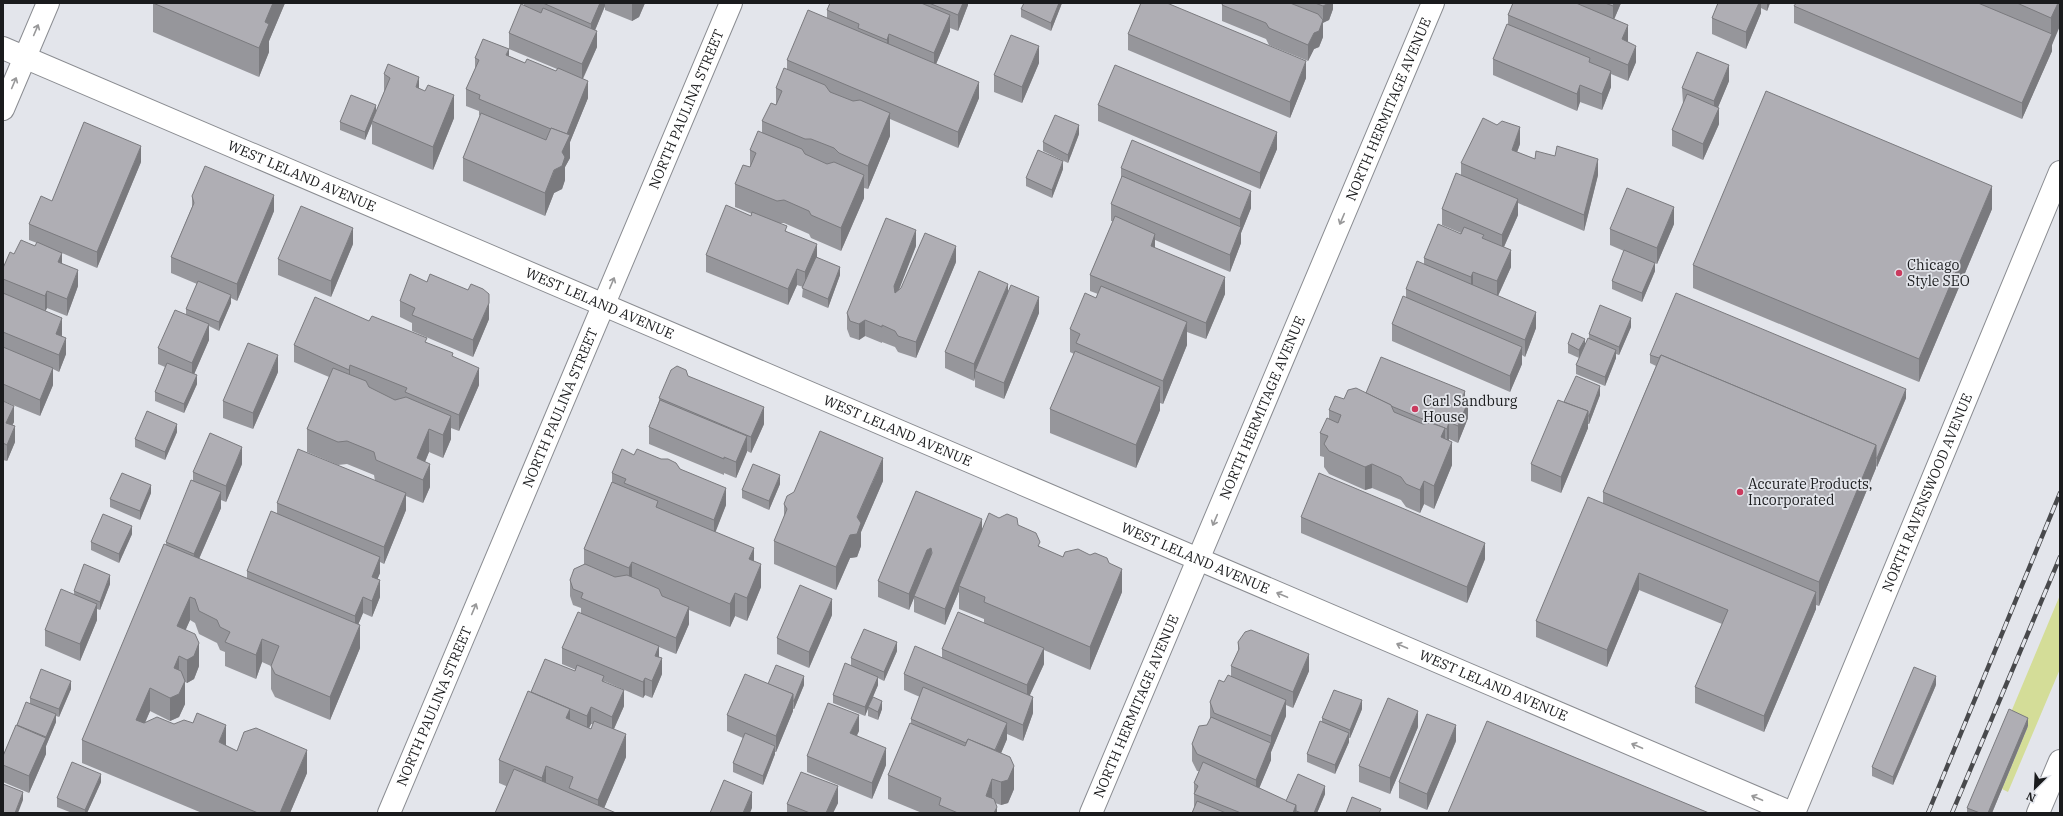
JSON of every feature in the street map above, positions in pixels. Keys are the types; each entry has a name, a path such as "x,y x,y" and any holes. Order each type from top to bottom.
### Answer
{"street":[{"path":"3,109 48,3"},
{"name":"NORTH PAULINA STREET","path":"389,813 602,304 731,3"},
{"name":"NORTH HERMITAGE AVENUE","path":"1091,813 1433,3"},
{"name":"WEST LELAND AVENUE","path":"3,48 1793,813"},
{"name":"NORTH RAVENSWOOD AVENUE","path":"1793,813 2060,172"},
{"path":"2038,813 2060,761"}],"green space":[{"path":"2060,595 2060,669 2008,792 2002,789 2028,726 2009,717"}],"building":[{"path":"153,3 273,3 265,22 269,24 259,48"},
{"path":"543,3 600,3 591,24"},
{"path":"830,3 921,3 950,15 934,53 889,34 887,40 858,28 859,24 827,10"},
{"path":"929,3 963,3 958,15"},
{"path":"1024,3 1059,3 1051,23 1021,9"},
{"path":"1141,3 1167,3 1306,61 1290,102 1128,34"},
{"path":"1223,3 1290,3 1318,14 1323,20 1319,31 1314,33 1308,45 1269,28 1266,23 1222,5"},
{"path":"1315,3 1329,3 1323,6"},
{"path":"1513,3 1576,3 1628,25 1622,39 1636,46 1628,65 1508,15"},
{"path":"1605,3 1614,3 1613,6"},
{"path":"1718,3 1759,3 1746,32 1712,18"},
{"path":"1796,3 1978,3 2052,34 2022,103 1794,6"},
{"path":"2017,3 2058,3 2051,18"},
{"path":"521,4 541,13 543,8 597,31 582,64 509,33"},
{"path":"808,10 979,82 958,132 787,60"},
{"path":"1507,24 1590,58 1589,62 1611,71 1602,94 1580,85 1577,94 1493,59"},
{"path":"1011,35 1039,46 1022,87 994,75"},
{"path":"483,39 509,49 506,55 525,63 527,59 556,71 558,68 588,81 567,134 551,129 479,99 480,95 466,89 479,60 475,58"},
{"path":"1697,52 1729,65 1714,101 1682,88"},
{"path":"388,64 419,77 416,87 425,91 428,85 454,95 433,147 372,121 390,78 384,74"},
{"path":"1115,65 1277,132 1260,173 1098,105"},
{"path":"784,68 825,85 830,92 853,101 860,100 890,113 868,166 839,153 834,148 811,139 805,139 762,121 771,103 776,105 782,91 776,88"},
{"path":"1766,91 1992,186 1919,359 1693,265"},
{"path":"1687,94 1719,108 1703,144 1672,130"},
{"path":"351,95 376,105 365,132 340,122"},
{"path":"481,113 546,140 551,128 570,135 562,152 565,157 562,166 554,170 545,193 463,158"},
{"path":"1055,115 1079,125 1068,155 1043,142"},
{"path":"1483,118 1497,125 1502,121 1520,127 1512,150 1535,159 1536,151 1555,156 1557,146 1598,159 1584,215 1461,163"},
{"path":"84,122 141,146 97,252 29,224 41,196 52,201"},
{"path":"758,131 802,149 805,154 827,164 834,162 864,175 841,228 811,215 809,211 784,200 777,201 735,184 743,165 750,167 756,153 750,150"},
{"path":"1132,140 1251,191 1240,219 1121,168"},
{"path":"1038,150 1063,161 1052,190 1026,178"},
{"path":"205,166 274,195 237,284 171,257 194,203 192,196"},
{"path":"1456,173 1518,199 1502,235 1442,209"},
{"path":"1122,176 1241,227 1230,255 1111,204"},
{"path":"1627,188 1674,207 1657,248 1610,229"},
{"path":"726,205 751,216 752,212 787,226 785,231 817,244 805,272 797,269 788,289 706,255"},
{"path":"301,206 353,228 331,281 278,259"},
{"path":"1115,216 1155,234 1151,246 1225,277 1206,323 1090,275"},
{"path":"886,218 916,230 894,286 895,293 901,288 925,233 956,246 916,342 898,336 895,331 882,325 882,327 865,320 859,324 850,321 847,313"},
{"path":"1438,224 1461,234 1464,227 1484,235 1482,238 1511,250 1497,281 1473,272 1471,277 1424,258"},
{"path":"21,240 35,246 37,242 62,253 58,262 78,270 67,299 47,291 45,296 3,279 3,268 10,252 14,254"},
{"path":"1624,250 1655,263 1642,293 1612,281"},
{"path":"816,257 840,267 828,299 802,288"},
{"path":"1417,261 1536,312 1525,340 1406,289"},
{"path":"979,271 1008,284 974,364 945,352"},
{"path":"410,274 427,282 430,274 468,290 471,284 483,289 489,294 489,303 473,340 412,315 415,308 400,301"},
{"path":"198,281 231,295 219,322 186,309"},
{"path":"1011,285 1039,297 1004,383 975,371"},
{"path":"1101,286 1187,322 1163,381 1076,343 1080,334 1070,329 1085,293 1096,298"},
{"path":"3,293 62,318 56,334 66,338 59,355 3,332"},
{"path":"1676,293 1906,389 1877,458 1876,445 1661,355 1659,358 1650,355"},
{"path":"1403,296 1522,347 1510,376 1392,324"},
{"path":"315,297 369,321 372,316 427,338 425,342 453,353 452,356 479,368 459,415 405,392 407,388 350,365 349,370 294,345"},
{"path":"1600,305 1631,318 1619,347 1589,334"},
{"path":"175,310 209,324 192,363 158,348"},
{"path":"1572,333 1585,339 1579,350 1568,344"},
{"path":"1588,338 1616,350 1605,377 1576,365"},
{"path":"248,343 278,355 253,413 223,401"},
{"path":"3,347 53,368 40,400 3,384"},
{"path":"1075,351 1160,387 1136,445 1050,409"},
{"name":"Accurate Products, Incorporated","path":"1661,355 1876,445 1819,582 1603,492"},
{"path":"1381,357 1465,391 1462,399 1468,402 1458,426 1449,422 1447,429 1391,406 1366,393"},
{"path":"167,363 197,375 184,404 155,392"},
{"path":"677,366 686,370 688,376 764,407 751,437 659,398 671,370"},
{"path":"333,368 366,381 369,387 395,400 406,397 451,416 443,435 429,429 417,458 430,464 423,480 376,460 374,452 347,441 338,442 307,429"},
{"path":"1576,376 1600,386 1589,416 1588,411 1564,402"},
{"path":"1356,388 1391,405 1394,412 1423,424 1431,423 1445,428 1441,437 1452,442 1434,486 1424,481 1420,490 1406,484 1401,477 1372,464 1365,467 1329,451 1324,444 1328,436 1320,433 1327,418 1338,423 1341,415 1329,410 1335,396 1344,399 1348,390"},
{"path":"660,400 747,436 736,462 724,457 724,459 649,427"},
{"path":"1558,400 1588,411 1561,477 1531,464"},
{"path":"3,401 14,406 6,423 15,426 7,445 3,443"},
{"path":"147,411 177,424 165,452 135,439"},
{"path":"820,431 883,458 857,517 861,523 857,534 850,535 836,567 774,541 787,509 784,504 787,496 794,492"},
{"path":"210,433 242,447 226,486 193,472"},
{"path":"298,449 406,493 384,547 277,503"},
{"path":"622,449 634,455 637,449 661,459 668,459 676,463 680,469 726,488 714,520 624,483 626,479 612,473"},
{"path":"753,464 780,475 769,501 742,490"},
{"path":"122,473 151,485 140,511 110,499"},
{"path":"1319,473 1485,543 1467,587 1301,517"},
{"path":"191,480 221,492 194,554 166,542"},
{"path":"612,482 658,501 656,507 754,548 749,559 761,564 747,598 735,593 730,604 632,562 629,568 584,549"},
{"path":"916,491 982,519 945,609 914,596 932,553 931,548 927,550 909,594 878,581"},
{"path":"1588,497 1816,592 1764,716 1695,687 1728,610 1639,573 1607,650 1536,621"},
{"path":"271,511 380,557 372,577 380,580 372,601 363,597 355,616 247,571"},
{"path":"989,513 999,518 1007,514 1017,518 1018,525 1036,533 1040,542 1038,546 1063,557 1065,552 1078,549 1090,555 1095,553 1107,558 1109,563 1122,569 1090,647 984,602 985,597 959,586"},
{"path":"103,514 132,526 119,554 91,542"},
{"path":"164,544 360,625 330,697 275,674 271,666 279,646 262,639 256,655 225,642 230,632 220,627 217,620 199,611 195,599 190,597 177,626 195,634 199,643 194,656 187,660 179,656 174,668 181,671 185,681 179,694 170,698 150,688 136,720 144,723 157,717 174,724 184,720 193,723 197,713 226,725 219,742 237,751 244,732 256,728 307,750 280,813 258,813 82,740"},
{"path":"84,564 110,575 100,602 74,591"},
{"path":"585,564 615,577 627,575 659,589 662,596 689,607 676,638 581,598 583,593 573,589 570,580 574,569"},
{"path":"800,585 832,599 809,652 777,638"},
{"path":"61,589 97,604 80,644 45,630"},
{"path":"578,612 659,646 655,656 662,658 652,681 645,678 643,682 562,648"},
{"path":"958,612 1044,648 1027,685 942,649"},
{"path":"864,629 897,642 884,672 851,658"},
{"path":"1251,630 1309,654 1293,692 1231,666 1239,649 1238,642 1245,632"},
{"path":"915,646 1033,697 1023,725 904,674"},
{"path":"545,659 575,671 577,665 604,676 602,681 624,690 612,717 591,707 587,716 531,692"},
{"path":"845,663 878,677 865,707 833,695"},
{"path":"776,665 804,676 794,701 793,694 768,684"},
{"path":"1914,667 1936,676 1893,777 1872,767"},
{"path":"41,669 71,681 59,709 30,698"},
{"path":"745,674 793,694 776,736 727,715"},
{"path":"1228,675 1286,700 1271,736 1214,713 1210,702 1219,680 1224,682"},
{"path":"923,687 1007,723 995,750 968,739 966,743 911,719"},
{"path":"1334,690 1362,700 1350,730 1322,718"},
{"path":"528,691 570,709 566,718 591,729 594,721 626,734 598,800 569,788 573,777 546,766 542,778 499,760"},
{"path":"873,697 882,701 878,712 868,707"},
{"path":"1388,698 1418,711 1390,778 1359,766"},
{"path":"26,702 56,714 46,737 17,725"},
{"path":"828,703 859,715 850,733 886,748 872,783 807,756"},
{"path":"2009,709 2028,718 1988,813 1980,813 1967,808"},
{"path":"1427,714 1456,725 1427,794 1399,782"},
{"path":"1211,717 1271,743 1256,780 1197,754 1192,744 1199,726 1207,725"},
{"path":"1320,721 1349,733 1335,765 1307,754"},
{"path":"1487,721 1709,813 1448,813"},
{"path":"910,723 965,746 968,739 1010,757 1014,766 1008,780 1001,782 992,779 986,796 994,799 997,807 994,813 958,813 939,805 941,798 888,775"},
{"path":"16,725 46,738 29,776 3,765 3,756"},
{"path":"745,733 775,746 763,776 733,763"},
{"path":"72,762 101,774 85,810 57,798"},
{"path":"1203,762 1296,805 1293,813 1241,813 1194,794 1198,786 1194,783"},
{"path":"514,769 616,813 495,813"},
{"path":"801,772 838,786 826,813 810,813 787,804"},
{"path":"1298,774 1325,786 1314,813 1302,813 1296,811 1296,805 1286,801"},
{"path":"724,780 752,792 743,813 710,813"},
{"path":"3,784 23,792 15,813 3,813"},
{"path":"1352,797 1381,809 1379,813 1346,813"},
{"path":"1197,801 1226,813 1192,813"}],"railway":[{"path":"1928,813 2060,493"},
{"path":"1952,813 2060,557"}],"place":[{"name":"Chicago Style SEO","path":"1899,273"},
{"name":"Carl Sandburg House","path":"1415,409"},
{"name":"Accurate Products, Incorporated","path":"1740,492"}]}
